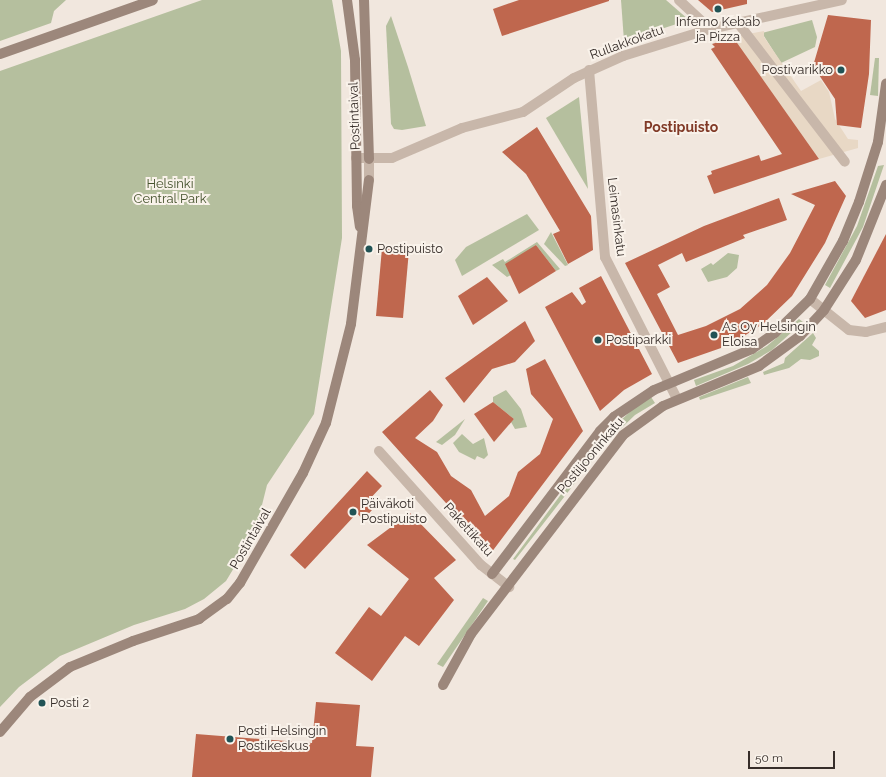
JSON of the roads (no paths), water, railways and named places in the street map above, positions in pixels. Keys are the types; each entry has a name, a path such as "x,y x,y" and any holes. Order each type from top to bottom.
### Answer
{"street":[{"path":"0,54 153,0"},
{"name":"Postintaival","path":"347,0 354,60 357,206 361,231"},
{"name":"Postintaival","path":"0,732 30,697 70,667 133,640 199,619 227,599 240,583 303,473 326,423 351,324 361,231 368,206 369,159 364,0"},
{"path":"678,0 710,29"},
{"name":"Rullakkokatu","path":"356,158 392,158 462,128 523,112 589,70 710,29 842,0"},
{"path":"738,23 845,162"},
{"name":"Leimasinkatu","path":"589,70 605,258 669,383 676,400"},
{"name":"Postiljooninkatu","path":"492,574 600,431 629,404 669,383 752,349 786,322 810,299 843,241 859,202 878,142 886,84"},
{"name":"Postiljooninkatu","path":"443,686 458,654 623,435 643,418 676,400 736,378 759,366 800,336 824,310 856,260 886,185"},
{"path":"810,299 849,330 866,332 886,327"},
{"name":"Pakettikatu","path":"379,451 492,574 508,587"}],"place":[{"name":"Inferno Kebab ja Pizza","path":"718,9"},
{"name":"Postivarikko","path":"841,70"},
{"name":"Postipuisto","path":"369,249"},
{"name":"As Oy Helsingin Eloisa","path":"714,335"},
{"name":"Postiparkki","path":"598,340"},
{"name":"Päiväkoti Postipuisto","path":"353,512"},
{"name":"Posti 2","path":"42,703"},
{"name":"Posti Helsingin Postikeskus","path":"230,739"}],"district":[{"name":"Postipuisto","path":"681,127"}],"park label":[{"name":"Helsinki Central Park","path":"170,192"}]}
